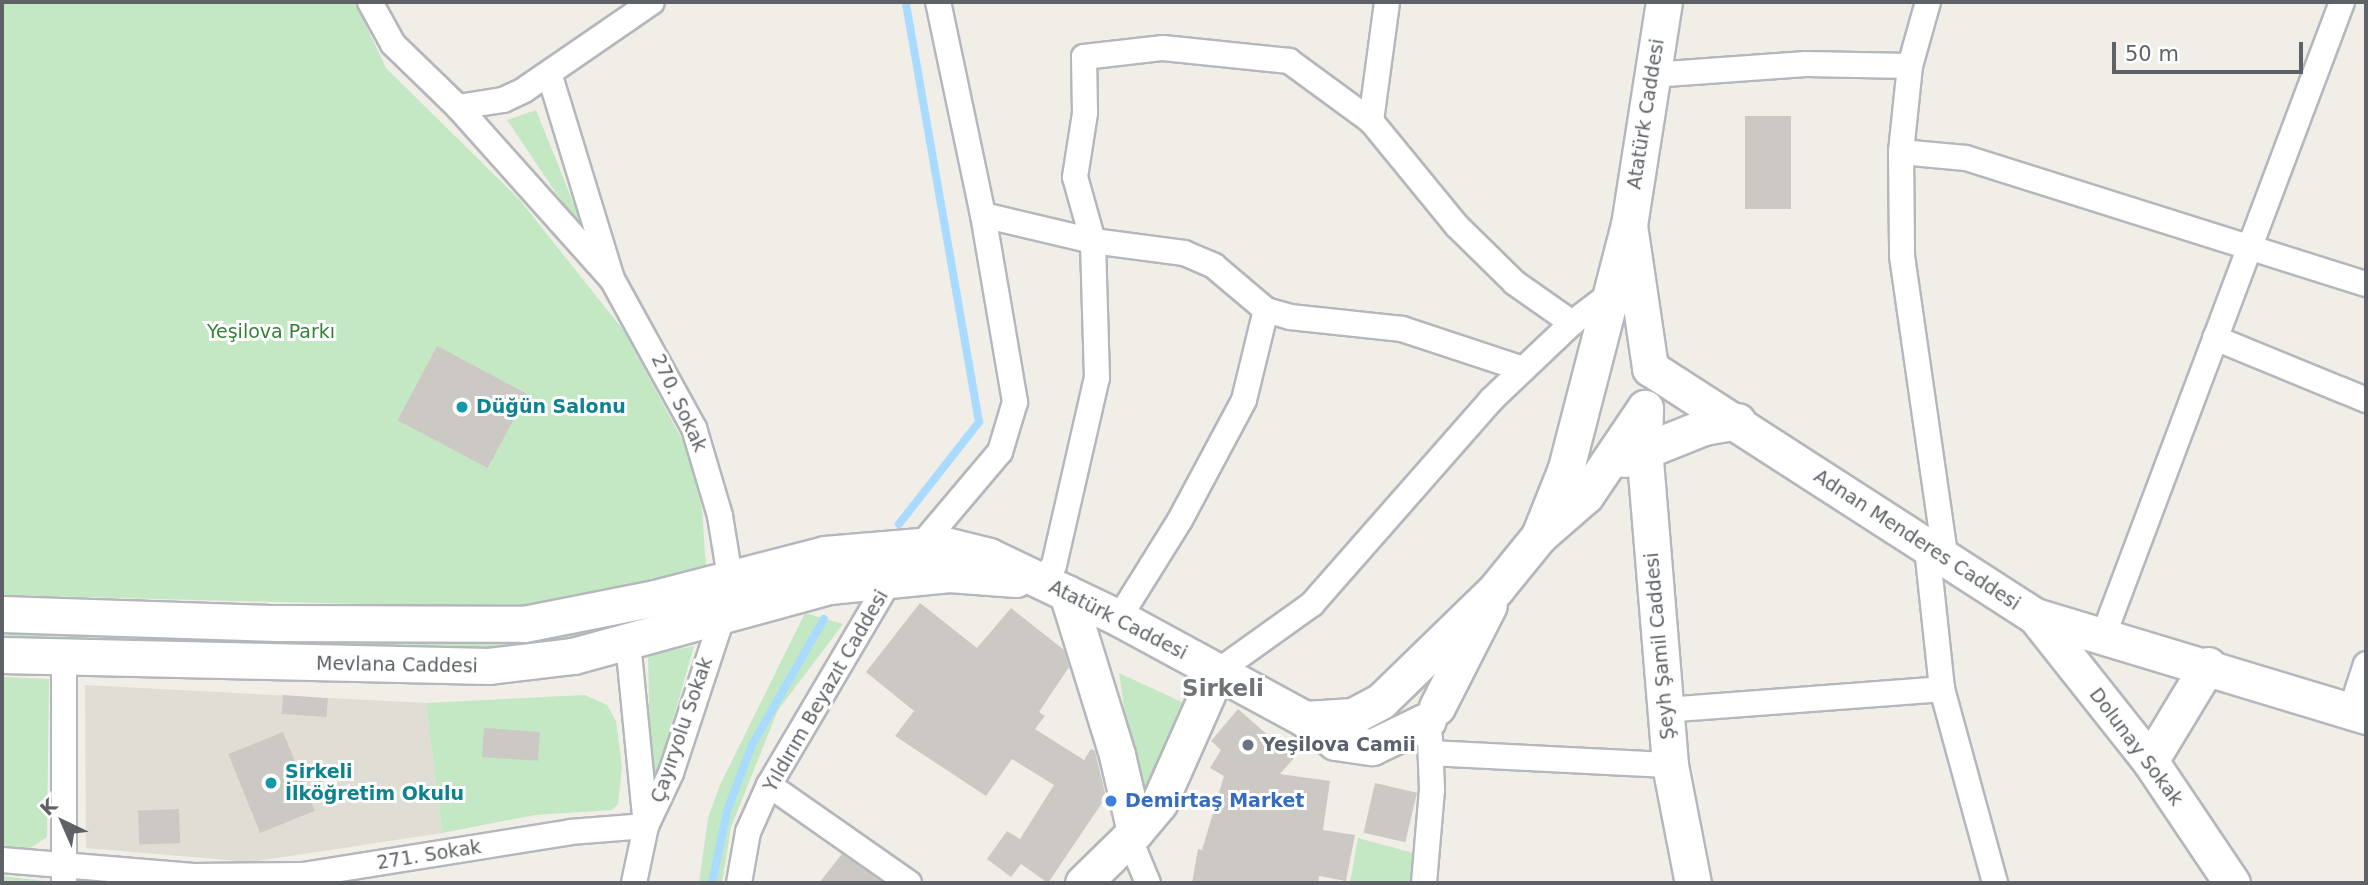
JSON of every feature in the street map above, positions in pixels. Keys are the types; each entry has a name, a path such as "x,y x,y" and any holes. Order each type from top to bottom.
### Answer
{"street":[{"path":"370,2 393,44 458,107 612,279"},
{"path":"458,107 503,100 550,76 652,2"},
{"path":"923,543 1000,452 1015,402 983,215 938,2"},
{"path":"1371,121 1387,2"},
{"name":"Atatürk Caddesi","path":"1629,225 1664,2"},
{"path":"1928,2 1910,66 1901,152 1902,256 1936,555 1942,689 1994,883"},
{"path":"2104,634 2342,2"},
{"path":"1148,883 1132,835 1111,732 1054,587 1054,565 1097,377 1093,241 1076,177 1085,113 1084,57 1163,48 1289,61 1371,121 1457,226 1515,283 1572,323"},
{"path":"1653,75 1806,64 1910,66"},
{"path":"550,76 612,279"},
{"path":"1901,152 1966,158 2366,284"},
{"path":"983,215 1093,241 1184,253 1214,266 1266,310 1290,317 1402,329 1524,369"},
{"path":"1539,536 1566,468 1586,382 1629,225"},
{"path":"1305,719 1353,716 1381,701 1496,589 1539,536 1586,495 1645,408 1653,388 1629,225"},
{"name":"270. Sokak","path":"612,279 694,428 720,516 730,577"},
{"path":"1083,883 1132,835 1159,803 1217,672 1312,604 1402,498 1524,369 1572,323 1609,295"},
{"path":"1119,618 1180,520 1244,400 1266,310"},
{"path":"2215,338 2366,400"},
{"path":"1645,408 1627,418 1606,416 1591,402 1586,382 1595,363 1612,353 1633,355 1650,368"},
{"name":"Adnan Menderes Caddesi","path":"1650,368 1737,421 1936,555 2035,616 2208,665 2358,713"},
{"name":"Şeyh Şamil Caddesi","path":"1645,408 1644,448 1670,765 1693,883"},
{"path":"1604,470 1644,448 1737,421"},
{"name":"Atatürk Caddesi","path":"2,614 477,627 589,613 825,554 923,543 960,546 1119,618 1305,719 1335,742 1372,747 1432,727"},
{"path":"883,579 949,574 1054,587"},
{"name":"Çayıryolu Sokak","path":"634,883 646,826 671,773 722,618 730,577"},
{"name":"Mevlana Caddesi","path":"2,655 489,666 573,656 722,618 783,596 883,579"},
{"name":"Yıldırım Beyazıt Caddesi","path":"738,883 748,832 769,785 883,579"},
{"path":"1424,883 1432,727 1496,589"},
{"name":"Dolunay Sokak","path":"2035,616 2150,761 2232,883"},
{"path":"628,641 646,826"},
{"path":"64,657 64,875"},
{"path":"2358,713 2366,664"},
{"path":"2150,761 2208,665"},
{"path":"1398,684 1391,698 1399,719 1413,724 1670,765"},
{"path":"1665,710 1942,689"},
{"path":"769,785 909,883"},
{"name":"271. Sokak","path":"2,860 64,875 303,875 570,832 646,826"}],"shaded area":[{"path":"85,685 426,703 442,833 251,862 86,848"}],"green space":[{"name":"Yeşilova Parkı","path":"2,2 355,2 386,68 519,199 624,331 686,447 702,508 706,568 519,608 2,595"},
{"path":"536,110 589,242 507,120"},
{"path":"805,613 843,624 778,710 731,827 722,883 699,883 708,818 720,785"},
{"path":"614,624 616,629 511,648 304,648 2,638 2,628"},
{"path":"694,646 651,796 648,655"},
{"path":"1119,673 1184,703 1145,796 1137,796"},
{"path":"2,677 49,679 47,837 29,849 2,845"},
{"path":"585,695 607,705 616,721 622,767 618,804 612,810 535,815 442,833 426,703"},
{"path":"1358,838 1413,853 1411,883 1350,883"},
{"path":"2,876 52,882 52,883 2,883"}],"building":[{"path":"1745,116 1791,116 1791,209 1745,209"},
{"name":"Düğün Salonu","path":"437,346 527,394 488,468 398,420"},
{"path":"920,603 977,648 1011,608 1064,650 1069,667 1039,712 1045,716 1035,729 1084,760 1091,749 1095,751 1106,797 1048,883 1021,864 1011,877 987,859 1007,831 1020,839 1054,785 1012,759 986,796 895,736 914,711 866,672"},
{"path":"283,695 328,698 327,717 282,714"},
{"path":"1238,709 1294,758 1280,774 1330,781 1323,830 1355,835 1346,881 1319,876 1318,883 1192,883 1198,849 1202,850 1224,776 1210,768 1221,750 1211,741"},
{"path":"484,728 540,732 538,761 482,757"},
{"name":"Sirkeli İlköğretim Okulu","path":"283,732 315,811 260,833 228,754"},
{"path":"1375,783 1417,793 1405,842 1364,833"},
{"path":"179,809 180,843 139,844 138,810"},
{"path":"842,854 883,883 819,883"}],"waterway":[{"path":"899,524 979,422 906,2"},
{"path":"712,883 727,811 752,745 824,619"}],"place":[{"name":"Düğün Salonu","path":"462,407"},
{"name":"Yeşilova Camii","path":"1248,745"},
{"name":"Sirkeli İlköğretim Okulu","path":"271,783"},
{"name":"Demirtaş Market","path":"1111,801"}],"district":[{"name":"Sirkeli","path":"1223,688"}]}
